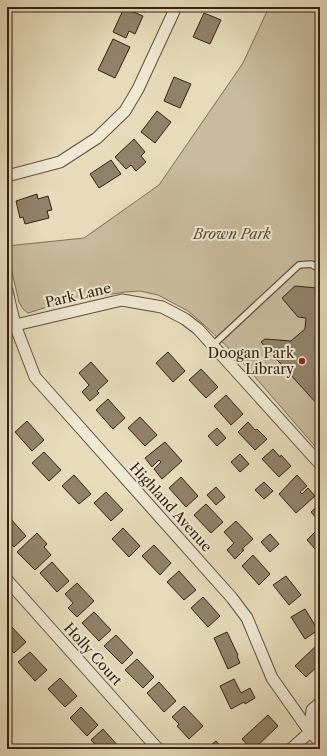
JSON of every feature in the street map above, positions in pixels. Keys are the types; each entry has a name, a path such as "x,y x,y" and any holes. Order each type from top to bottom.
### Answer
{"street":[{"path":"7,176 60,162 97,138 125,111 138,90 176,7"},
{"name":"Highland Avenue","path":"7,291 11,326 35,377 232,598 247,618 272,678 310,732 320,742"},
{"name":"Park Lane","path":"11,326 122,300 162,307 172,311 198,329 318,457"},
{"name":"Holly Court","path":"7,580 158,749"},
{"path":"291,749 310,732 312,710 320,703"}],"lane":[{"path":"213,345 299,265 311,264 320,269"}],"green space":[{"name":"Brown Park","path":"269,7 320,7 320,452 236,355 188,311 158,295 140,291 81,299 28,313 23,309 19,302 7,251 7,246 84,238 159,185 243,63"}],"building":[{"path":"134,7 147,7 145,12"},
{"path":"124,8 143,16 135,34 129,31 126,38 113,32"},
{"path":"204,13 221,20 210,44 193,37"},
{"path":"113,39 130,47 115,78 98,70"},
{"path":"174,77 191,84 180,108 164,101"},
{"path":"157,111 171,122 155,143 141,132"},
{"path":"134,139 145,152 141,156 146,162 136,171 131,165 126,169 115,157"},
{"path":"111,160 121,174 99,188 90,174"},
{"path":"37,194 38,199 48,196 52,210 47,211 49,218 25,224 23,217 20,218 16,201"},
{"path":"295,286 317,288 320,292 320,402 317,404 261,342 265,339 291,341 305,329 306,318 298,317 282,298"},
{"path":"168,352 185,371 173,382 156,363"},
{"path":"91,362 108,381 97,391 99,393 90,401 82,392 89,385 79,373"},
{"path":"201,369 218,387 206,398 189,380"},
{"path":"226,395 243,414 231,425 214,406"},
{"path":"108,399 125,418 113,429 96,410"},
{"path":"140,417 157,435 145,446 128,428"},
{"path":"27,421 44,440 32,451 15,432"},
{"path":"248,422 255,430 257,429 267,439 255,450 238,432"},
{"path":"217,428 226,438 217,446 208,436"},
{"path":"165,442 182,461 162,479 154,469 161,462 159,460 152,467 145,458"},
{"path":"273,449 291,466 279,477 262,459"},
{"path":"44,452 61,470 49,481 32,463"},
{"path":"240,454 249,464 240,472 231,462"},
{"path":"74,475 91,494 79,504 62,486"},
{"path":"297,475 307,486 300,492 302,494 308,488 315,496 296,513 279,494"},
{"path":"181,477 198,496 186,507 169,488"},
{"path":"264,482 273,491 264,499 255,490"},
{"path":"216,487 225,497 216,505 207,495"},
{"path":"106,492 123,510 111,521 94,503"},
{"path":"206,504 223,522 211,533 194,515"},
{"path":"320,504 320,522 311,512"},
{"path":"9,517 26,536 14,547 7,539 7,519"},
{"path":"236,521 253,539 242,549 244,550 235,559 227,550 234,543 224,532"},
{"path":"123,528 140,546 129,557 112,539"},
{"path":"316,531 320,536 320,546 316,550 307,540"},
{"path":"37,533 47,544 44,547 51,555 35,570 17,552"},
{"path":"270,534 279,544 270,552 261,542"},
{"path":"154,545 171,563 160,575 142,556"},
{"path":"253,555 270,574 259,585 242,566"},
{"path":"52,562 69,581 57,592 40,573"},
{"path":"179,571 196,590 184,600 167,582"},
{"path":"286,576 301,595 289,605 273,585"},
{"path":"77,583 94,601 77,617 68,608 73,603 65,594"},
{"path":"203,597 220,616 208,627 191,608"},
{"path":"305,609 318,630 305,639 291,617"},
{"path":"94,612 111,630 99,641 82,623"},
{"path":"9,624 26,642 14,653 7,645 7,626"},
{"path":"227,632 238,655 237,656 240,663 228,669 214,638"},
{"path":"116,635 133,653 122,664 104,646"},
{"path":"320,642 320,664 306,677 295,666"},
{"path":"30,652 47,670 35,681 18,662"},
{"path":"137,659 154,677 143,688 125,670"},
{"path":"60,678 77,696 65,707 48,689"},
{"path":"234,679 241,693 250,688 255,698 245,704 244,702 231,709 220,686"},
{"path":"159,682 176,701 164,712 147,693"},
{"path":"184,706 203,726 189,739 177,726 179,724 172,717"},
{"path":"81,707 98,725 87,736 70,718"},
{"path":"268,715 278,726 254,749 251,749 242,739"},
{"path":"103,729 120,748 99,749 91,740"},
{"path":"216,741 223,749 206,749"}],"place":[{"name":"Doogan Park Library","path":"302,361"}]}
